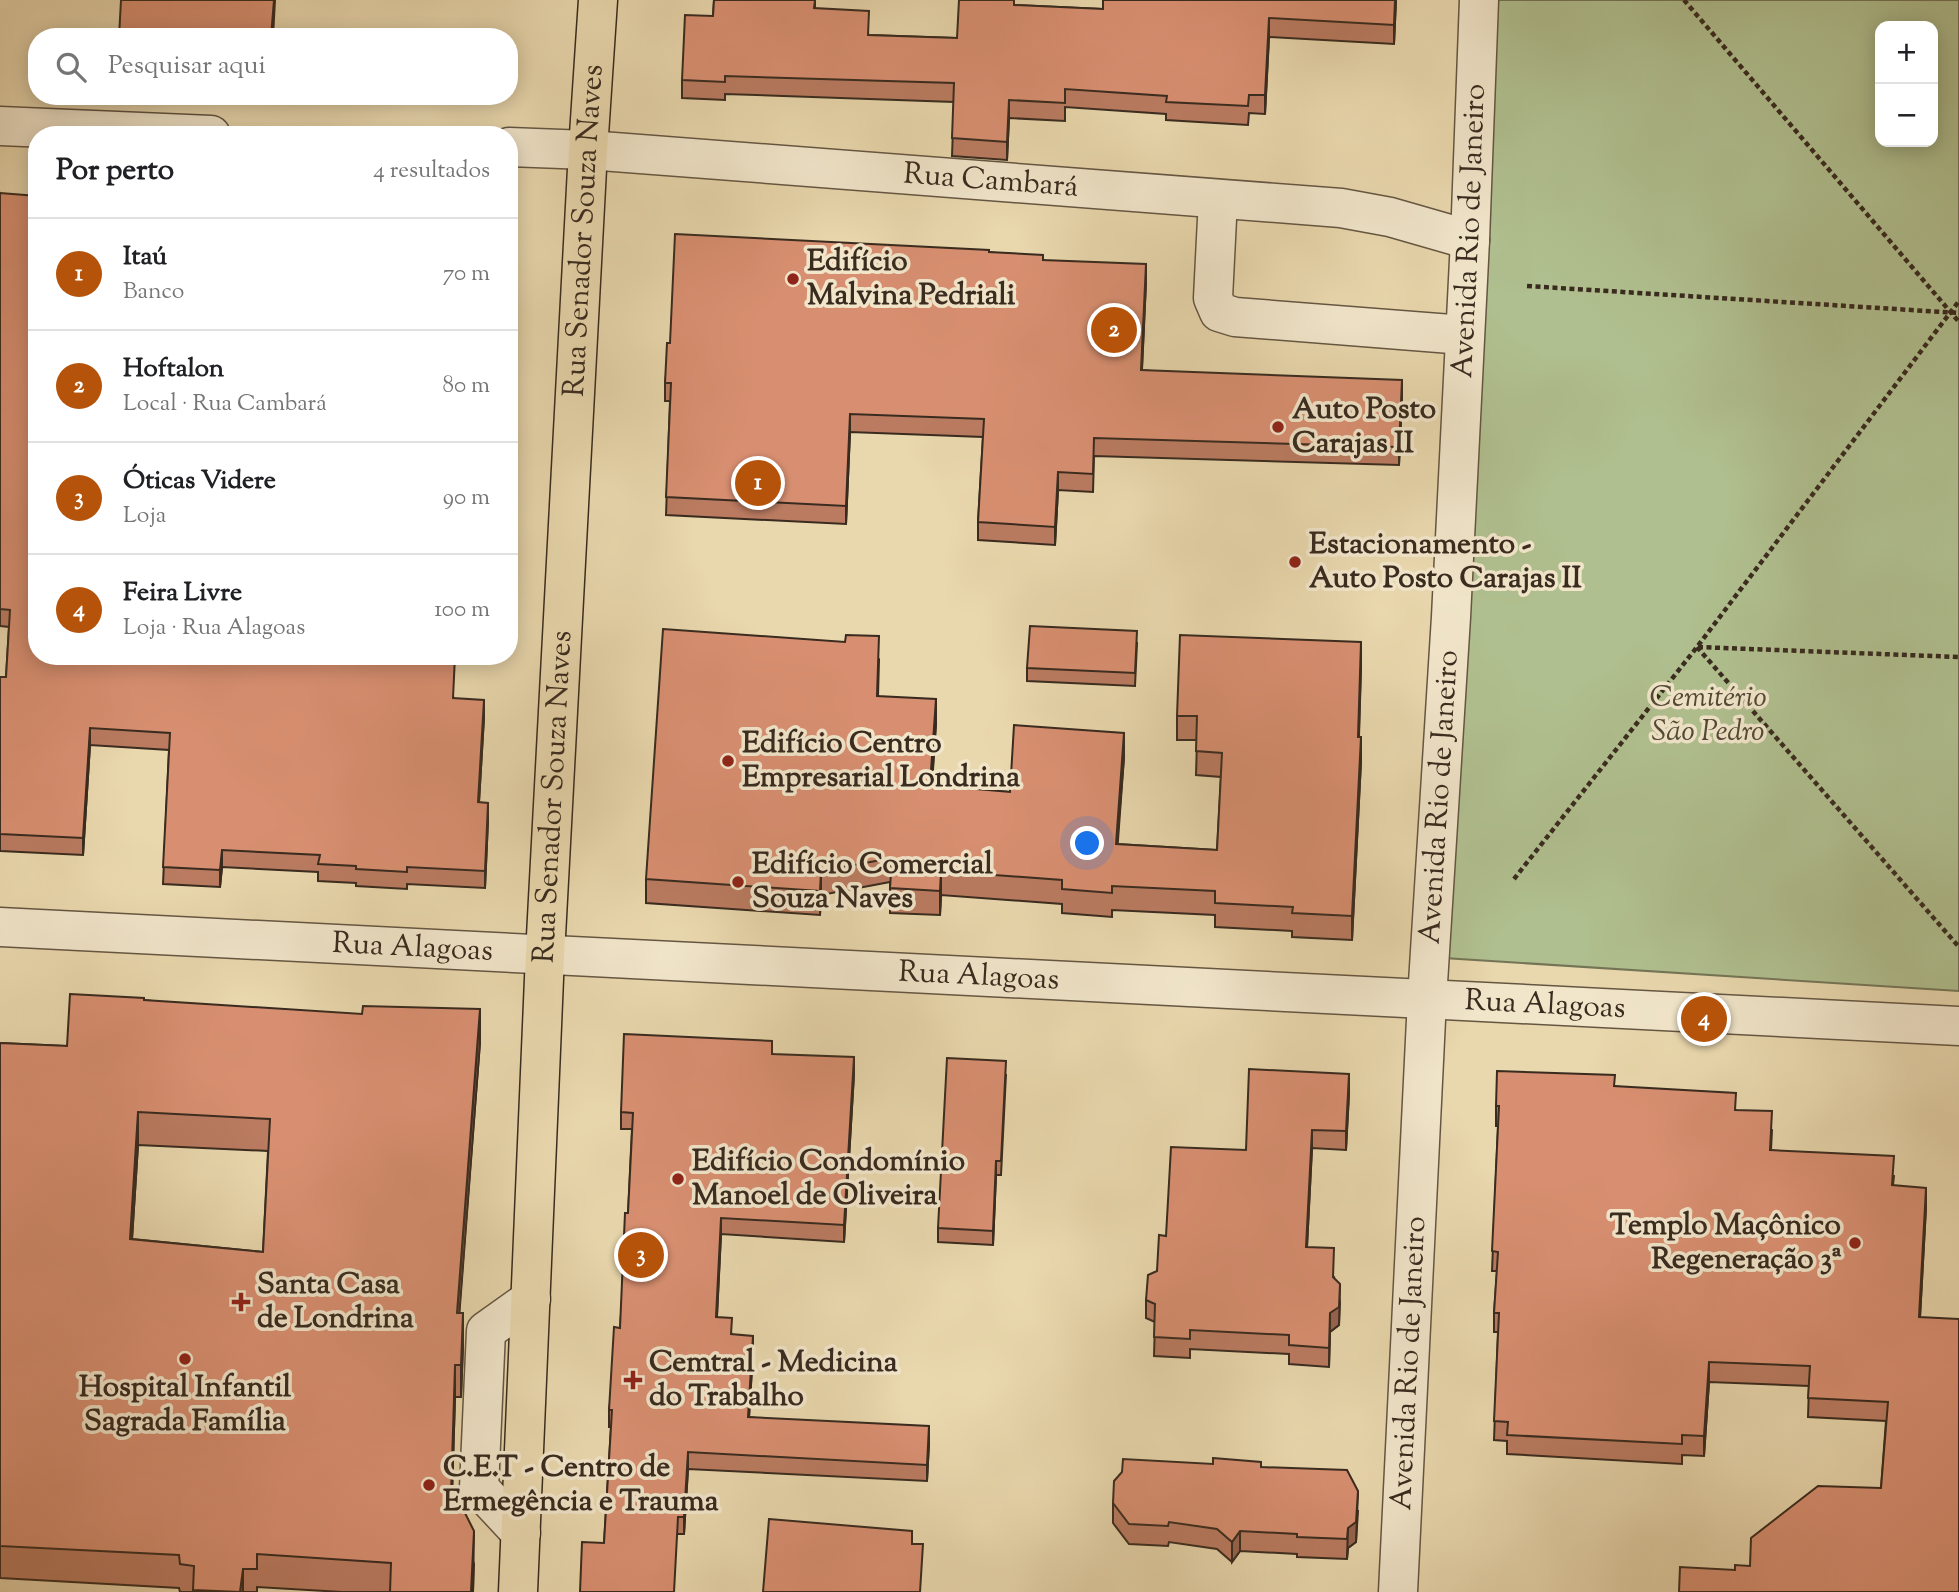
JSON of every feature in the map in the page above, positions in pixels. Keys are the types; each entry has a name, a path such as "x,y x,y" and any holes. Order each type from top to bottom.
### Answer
{"main road":[{"name":"Rua Senador Souza Naves","path":"518,1592 545,955 598,0"}],"street":[{"name":"Avenida Rio de Janeiro","path":"1398,1592 1427,999 1470,240 1479,0"},
{"path":"0,126 28,127"},
{"name":"Rua Cambará","path":"518,147 588,150 1341,208 1390,217 1470,240"},
{"path":"1218,199 1213,298 1219,312 1235,317 1464,335"},
{"name":"Rua Alagoas","path":"0,927 1959,1026"}],"path":[{"path":"1684,0 1959,322"},
{"path":"1527,286 1959,313"},
{"path":"1514,879 1697,647 1959,301"},
{"path":"1697,647 1959,657"},
{"path":"1697,647 1959,947"}],"green space":[{"name":"Cemitério São Pedro","path":"1496,0 1959,0 1959,991 1444,958"}],"building":[{"path":"121,0 274,0 272,28 119,28"},
{"path":"714,0 815,0 814,8 869,11 868,35 957,38 959,0 1014,0 1014,5 1103,9 1103,0 1395,0 1394,25 1269,18 1265,95 1249,95 1248,106 1166,102 1167,96 1065,89 1065,103 1009,100 1007,142 952,138 954,83 725,76 725,82 682,80 685,15 713,16"},
{"path":"0,193 28,195 28,665 455,665 453,698 484,700 478,802 488,803 485,871 407,867 407,872 356,869 356,866 318,864 320,855 222,850 220,870 163,867 170,733 90,728 83,838 0,834 0,677 6,677 10,610 0,609"},
{"path":"675,234 989,250 1043,255 1043,260 1146,264 1141,370 1402,380 1399,447 1094,438 1093,474 1058,472 1055,527 978,522 984,419 850,414 846,506 666,497 671,383 665,383 667,343 670,343"},
{"path":"1030,626 1137,631 1135,673 1027,668"},
{"path":"663,629 845,642 846,635 879,636 877,696 936,699 930,785 1010,792 1014,725 1124,733 1116,844 1217,850 1222,753 1196,751 1197,716 1177,716 1180,635 1361,642 1358,737 1361,737 1352,916 1292,913 1293,907 1215,903 1215,891 1112,886 1112,893 1062,889 1062,880 941,871 940,891 890,888 892,858 821,871 820,891 646,879"},
{"name":"Santa Casa de Londrina","path":"70,994 362,1014 363,1006 480,1009 457,1313 463,1313 461,1365 455,1365 451,1495 462,1507 474,1531 471,1592 390,1592 391,1563 257,1554 257,1569 243,1569 240,1592 193,1590 194,1566 180,1564 179,1555 0,1546 0,1043 67,1046","holes":["138,1112 270,1119 263,1252 130,1239"]},
{"path":"624,1034 772,1041 772,1054 854,1057 844,1225 721,1218 716,1317 732,1318 731,1334 753,1336 748,1417 929,1426 927,1465 688,1452 684,1517 678,1517 674,1592 580,1592 582,1542 604,1543 614,1327 620,1328 633,1113 621,1112"},
{"path":"947,1058 1006,1061 1001,1161 996,1161 993,1231 938,1228"},
{"path":"1249,1069 1349,1074 1346,1131 1312,1130 1306,1247 1334,1248 1333,1277 1340,1284 1339,1307 1330,1313 1329,1348 1289,1345 1289,1335 1190,1330 1190,1339 1154,1337 1155,1304 1146,1300 1148,1275 1157,1271 1159,1235 1166,1236 1171,1147 1246,1150"},
{"path":"1497,1071 1615,1075 1614,1086 1736,1093 1735,1110 1772,1111 1770,1150 1894,1156 1892,1185 1926,1188 1919,1317 1959,1319 1959,1592 1679,1592 1680,1567 1735,1570 1735,1565 1750,1566 1751,1538 1818,1486 1881,1488 1888,1402 1808,1398 1810,1366 1709,1362 1704,1436 1682,1435 1682,1444 1507,1435 1508,1422 1494,1421 1499,1313 1494,1313 1498,1252 1492,1251 1499,1106 1496,1106"},
{"path":"1213,1458 1261,1462 1261,1467 1347,1470 1358,1491 1356,1522 1348,1528 1347,1539 1240,1531 1232,1542 1217,1529 1169,1522 1168,1526 1129,1524 1113,1503 1114,1481 1122,1472 1123,1459 1213,1464"},
{"path":"769,1519 912,1531 912,1544 923,1544 920,1592 763,1592"}],"place":[{"name":"Edifício Malvina Pedriali","path":"793,279"},
{"name":"Hoftalon","path":"1114,330"},
{"name":"Auto Posto Carajas II","path":"1278,427"},
{"name":"Itaú","path":"758,483"},
{"name":"Estacionamento - Auto Posto Carajas II","path":"1295,562"},
{"name":"Edifício Centro Empresarial Londrina","path":"728,761"},
{"name":"Edifício Comercial Souza Naves","path":"738,882"},
{"name":"Feira Livre","path":"1704,1019"},
{"name":"Edifício Condomínio Manoel de Oliveira","path":"678,1179"},
{"name":"Templo Maçônico Regeneração 3ª","path":"1855,1243"},
{"name":"Óticas Videre","path":"641,1255"},
{"name":"Santa Casa de Londrina","path":"241,1302"},
{"name":"Hospital Infantil Sagrada Família","path":"185,1359"},
{"name":"Cemtral - Medicina do Trabalho","path":"633,1380"},
{"name":"C.E.T - Centro de Ermegência e Trauma","path":"429,1485"}]}
